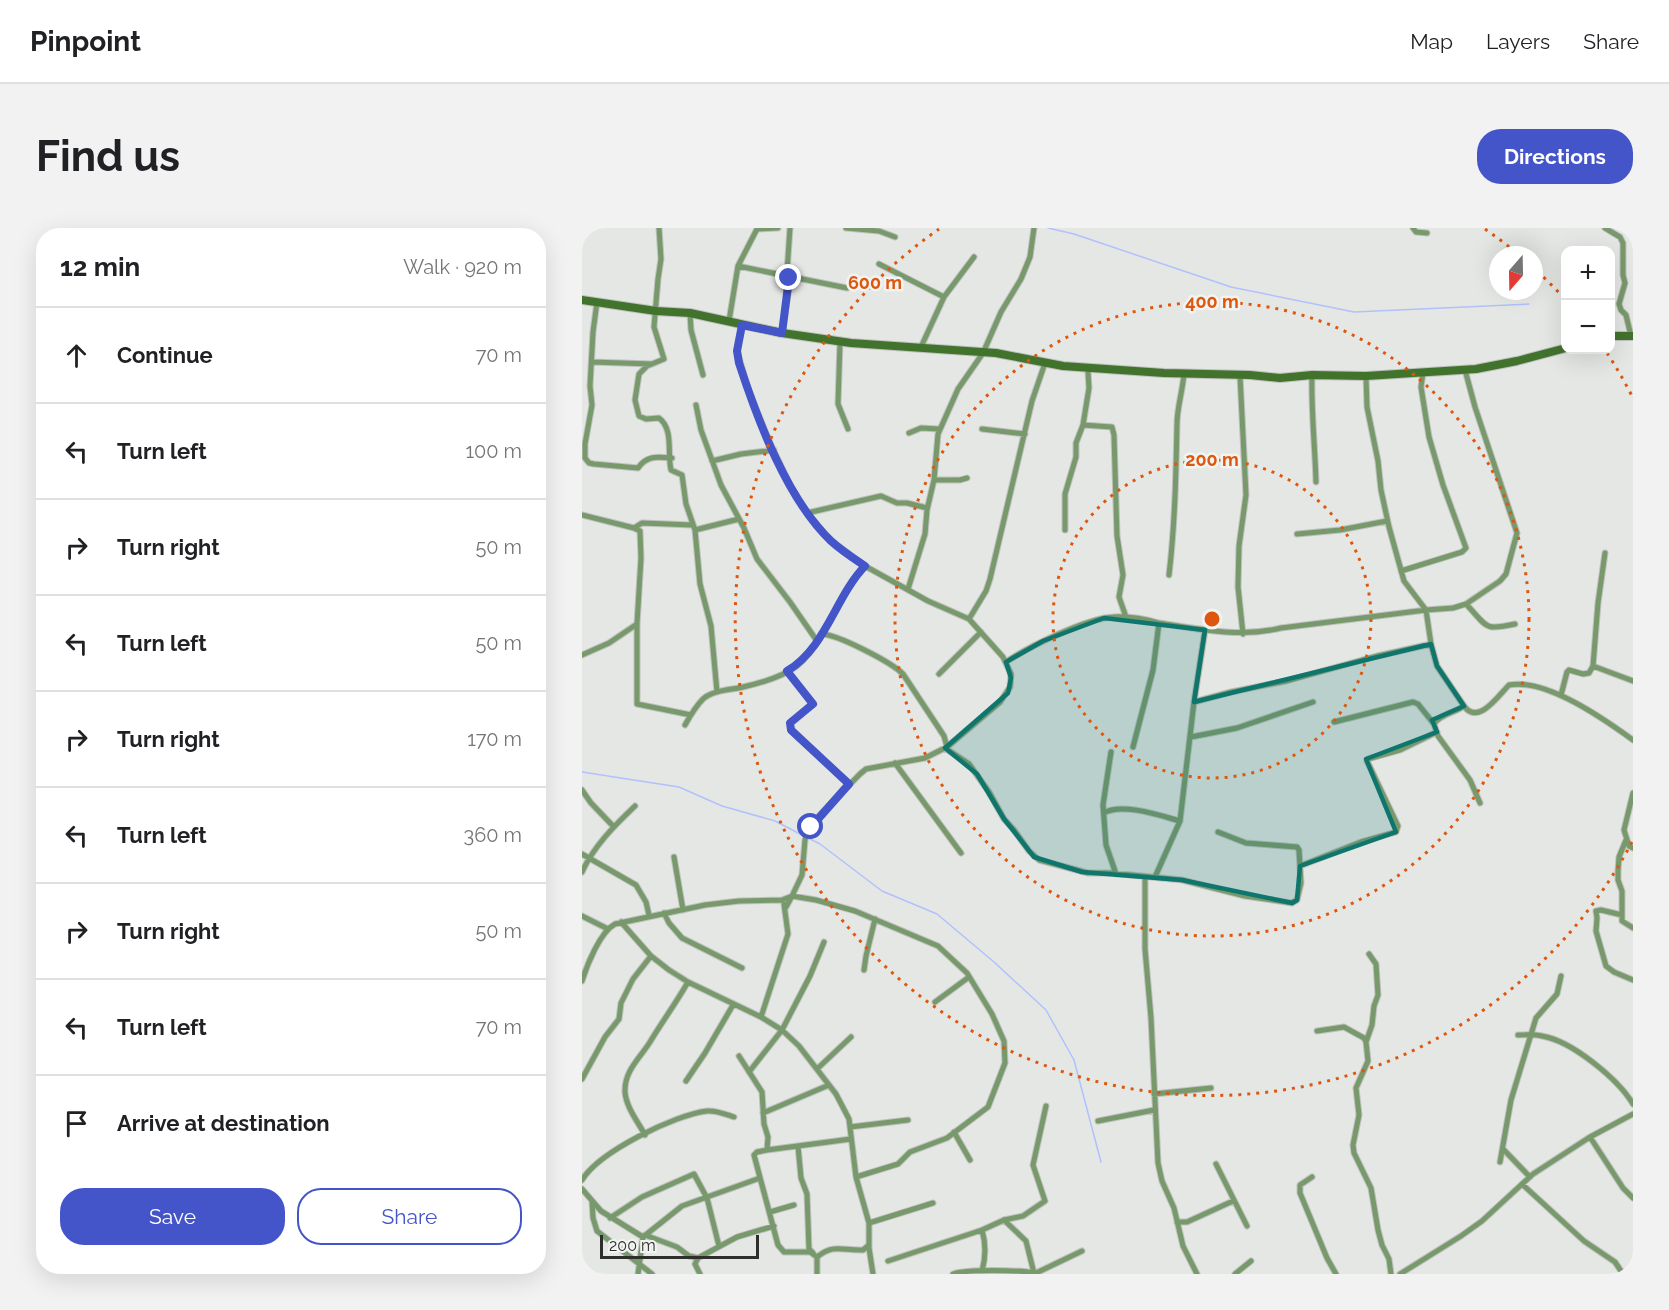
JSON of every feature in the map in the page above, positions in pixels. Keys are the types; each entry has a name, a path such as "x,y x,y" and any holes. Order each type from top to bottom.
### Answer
{"street":[{"path":"659,228 661,259 654,327 664,359 647,366 639,374 636,407 642,418 660,418 666,424 672,470 682,475 686,504 693,527 700,584 711,626 717,692"},
{"path":"729,321 738,266 757,229 778,228"},
{"path":"782,333 789,278 787,272 789,228"},
{"path":"846,228 879,231 896,237"},
{"path":"908,588 924,537 927,508 934,480 935,447 939,429 958,389 983,353 1001,312 1021,279 1030,257 1034,228"},
{"path":"1413,228 1416,232 1427,233"},
{"path":"1605,228 1620,237 1623,243 1625,283 1619,304 1626,315 1632,336 1615,336"},
{"path":"921,347 944,297 974,257"},
{"path":"879,264 944,297"},
{"path":"738,266 847,288"},
{"path":"1625,283 1633,285"},
{"path":"582,300 656,311 690,313 782,333 840,342 996,353 1091,369 1184,374 1280,378 1312,375 1366,376 1423,373 1465,370 1517,361 1561,349"},
{"path":"597,302 590,386 592,405 585,444 585,458 589,463 638,468 643,460 649,457 672,458"},
{"path":"690,313 691,330 703,375"},
{"path":"742,325 737,351 739,363 774,450 791,487 807,513 829,539 865,566 928,601 969,619 1006,662 1011,678 1008,693 946,747 925,758 866,769 849,784 808,831 802,875 786,907"},
{"path":"840,342 838,404 848,429"},
{"path":"592,362 653,364"},
{"path":"969,619 986,591 990,579 1032,401 1045,363"},
{"path":"1065,530 1065,494 1076,457 1076,443 1083,425 1089,388 1088,372 1091,369"},
{"path":"1006,662 1043,641 1092,621 1112,617 1126,617 1243,634 1453,608 1466,604 1500,581 1506,574 1516,533 1465,370"},
{"path":"1401,571 1462,552 1466,548 1431,445 1421,387 1423,373"},
{"path":"1169,575 1176,511 1174,490 1178,440 1176,421 1184,374"},
{"path":"1312,375 1316,482"},
{"path":"1240,376 1246,495 1239,546 1238,587 1243,634"},
{"path":"1366,376 1367,407 1374,434 1381,490 1404,581 1426,610 1437,666 1467,711 1475,713 1484,711 1509,685 1514,684 1560,695 1600,717 1633,740"},
{"path":"696,405 701,430 721,485 757,559 817,641"},
{"path":"1083,425 1112,427 1114,435 1117,536 1123,574 1119,597 1126,617"},
{"path":"909,433 921,428 939,429"},
{"path":"982,429 1025,434"},
{"path":"712,461 741,454 774,450"},
{"path":"934,480 967,478"},
{"path":"807,513 881,496 897,503 927,508"},
{"path":"582,515 640,531 637,704 691,715"},
{"path":"634,528 642,524 693,527 739,519"},
{"path":"1297,534 1340,530 1387,521"},
{"path":"1560,695 1569,670 1583,674 1589,672 1593,666 1605,553"},
{"path":"685,725 704,698 717,692 762,682 797,666 817,641 848,587 865,566"},
{"path":"1466,604 1487,627 1493,629 1515,624"},
{"path":"1133,747 1153,670 1159,623"},
{"path":"582,655 609,643 638,624"},
{"path":"1155,877 1180,821 1205,630"},
{"path":"939,674 981,632"},
{"path":"821,634 835,637 894,666 903,674 945,736 946,747 969,764 1004,819 1034,857 1082,872 1182,880 1245,896 1292,903 1297,900 1300,883 1297,847 1246,843 1218,832"},
{"path":"1194,702 1231,692 1294,680 1377,656 1431,644"},
{"path":"1593,666 1633,681"},
{"path":"787,671 813,704 790,723 791,730 849,784"},
{"path":"1191,737 1237,728 1313,702"},
{"path":"1334,722 1413,702 1418,704 1434,724 1437,732 1470,780 1480,803"},
{"path":"1434,724 1438,718 1464,706"},
{"path":"1300,866 1361,842 1396,832 1398,826 1367,761 1400,750 1437,732"},
{"path":"1111,752 1104,813 1106,845 1116,874"},
{"path":"895,763 960,853"},
{"path":"582,790 613,826"},
{"path":"1633,793 1624,830 1626,840 1633,848"},
{"path":"582,872 589,856 613,826 635,806"},
{"path":"1104,813 1115,809 1145,812 1180,821"},
{"path":"1626,840 1619,857 1618,880 1622,891 1622,921 1633,928"},
{"path":"582,854 636,885 646,902 649,915"},
{"path":"674,857 683,910"},
{"path":"1145,877 1145,949 1151,1018 1158,1163 1183,1246 1197,1274"},
{"path":"582,981 593,954 608,929 621,922 649,915 739,901 782,900 792,896 816,900 874,919 938,946 958,963 992,1014 1002,1035 1005,1063 988,1107 939,1142 910,1152 898,1164 856,1177"},
{"path":"761,1017 788,934 786,907 782,900"},
{"path":"1622,915 1596,911 1596,931 1606,966 1633,980"},
{"path":"664,913 682,938 742,968"},
{"path":"582,916 608,929"},
{"path":"864,970 874,919"},
{"path":"621,922 651,956 688,982 761,1017 782,1030 799,1046 829,1085 847,1113 856,1177 869,1223 873,1274"},
{"path":"749,1072 782,1030 810,976 824,942"},
{"path":"1369,954 1376,964 1378,995 1366,1042 1368,1061 1356,1088 1359,1115 1353,1145 1354,1153 1371,1188 1378,1230 1389,1259 1391,1274"},
{"path":"582,1079 584,1069 619,1019 621,1003 633,979 651,956"},
{"path":"1500,1162 1511,1100 1536,1017 1557,993 1561,976"},
{"path":"935,1002 969,977"},
{"path":"645,1135 627,1100 625,1086 635,1062 688,982"},
{"path":"686,1081 733,1005"},
{"path":"1317,1031 1344,1027 1364,1038 1366,1042"},
{"path":"1518,1035 1553,1039 1594,1063 1627,1095 1633,1104"},
{"path":"817,1069 851,1037"},
{"path":"739,1056 762,1092 764,1124 768,1137 767,1150"},
{"path":"763,1113 829,1085"},
{"path":"1154,1094 1210,1088"},
{"path":"888,1261 982,1230 1004,1220 1023,1216 1045,1201 1033,1166 1046,1106"},
{"path":"1098,1121 1154,1110"},
{"path":"582,1180 590,1169 612,1152 687,1115 716,1111 734,1117"},
{"path":"1400,1274 1482,1221 1530,1177 1590,1137 1633,1114"},
{"path":"850,1127 908,1120"},
{"path":"954,1132 970,1160"},
{"path":"1590,1137 1623,1188 1633,1198"},
{"path":"851,1139 767,1150 754,1155 781,1251 802,1251 816,1256 831,1249 863,1250 869,1245"},
{"path":"798,1146 801,1178 807,1194 809,1249 816,1256 817,1274"},
{"path":"1503,1149 1530,1177"},
{"path":"1216,1164 1247,1226"},
{"path":"610,1218 642,1197 694,1174 706,1198 719,1246"},
{"path":"1312,1177 1300,1185 1300,1193 1336,1274"},
{"path":"638,1274 644,1236 682,1206 760,1178"},
{"path":"1522,1184 1584,1241 1615,1262 1623,1274"},
{"path":"582,1189 592,1202 610,1218 644,1236 677,1247 689,1256 698,1258"},
{"path":"1177,1222 1187,1221 1233,1201"},
{"path":"592,1202 597,1231 652,1274"},
{"path":"869,1223 933,1203"},
{"path":"770,1212 794,1205"},
{"path":"1004,1220 1026,1241 1034,1274"},
{"path":"700,1274 695,1264 698,1258 737,1237 774,1226"},
{"path":"982,1230 985,1240 985,1259 982,1271"},
{"path":"953,1274 1016,1271 1034,1274 1083,1251"},
{"path":"1235,1274 1251,1261"}],"highlighted area":[{"path":"1104,618 1205,630 1194,702 1431,644 1437,666 1464,706 1432,720 1437,732 1366,759 1396,832 1300,866 1297,900 1292,903 1182,880 1082,872 1034,857 1004,819 977,774 945,748 1008,693 1011,678 1006,662 1043,641"}],"waterway":[{"path":"1048,228 1074,234 1231,287 1354,312 1529,304"},
{"path":"582,772 679,787 722,806 775,821 804,836"},
{"path":"808,838 820,844 882,891 937,914 1046,1010 1074,1060 1101,1162"}],"route":[{"path":"789,278 782,333 742,325 737,351 739,363 769,441 805,510 829,539 865,566 848,587 813,647 797,666 787,671 813,704 790,723 791,730 849,784 811,827"}]}
